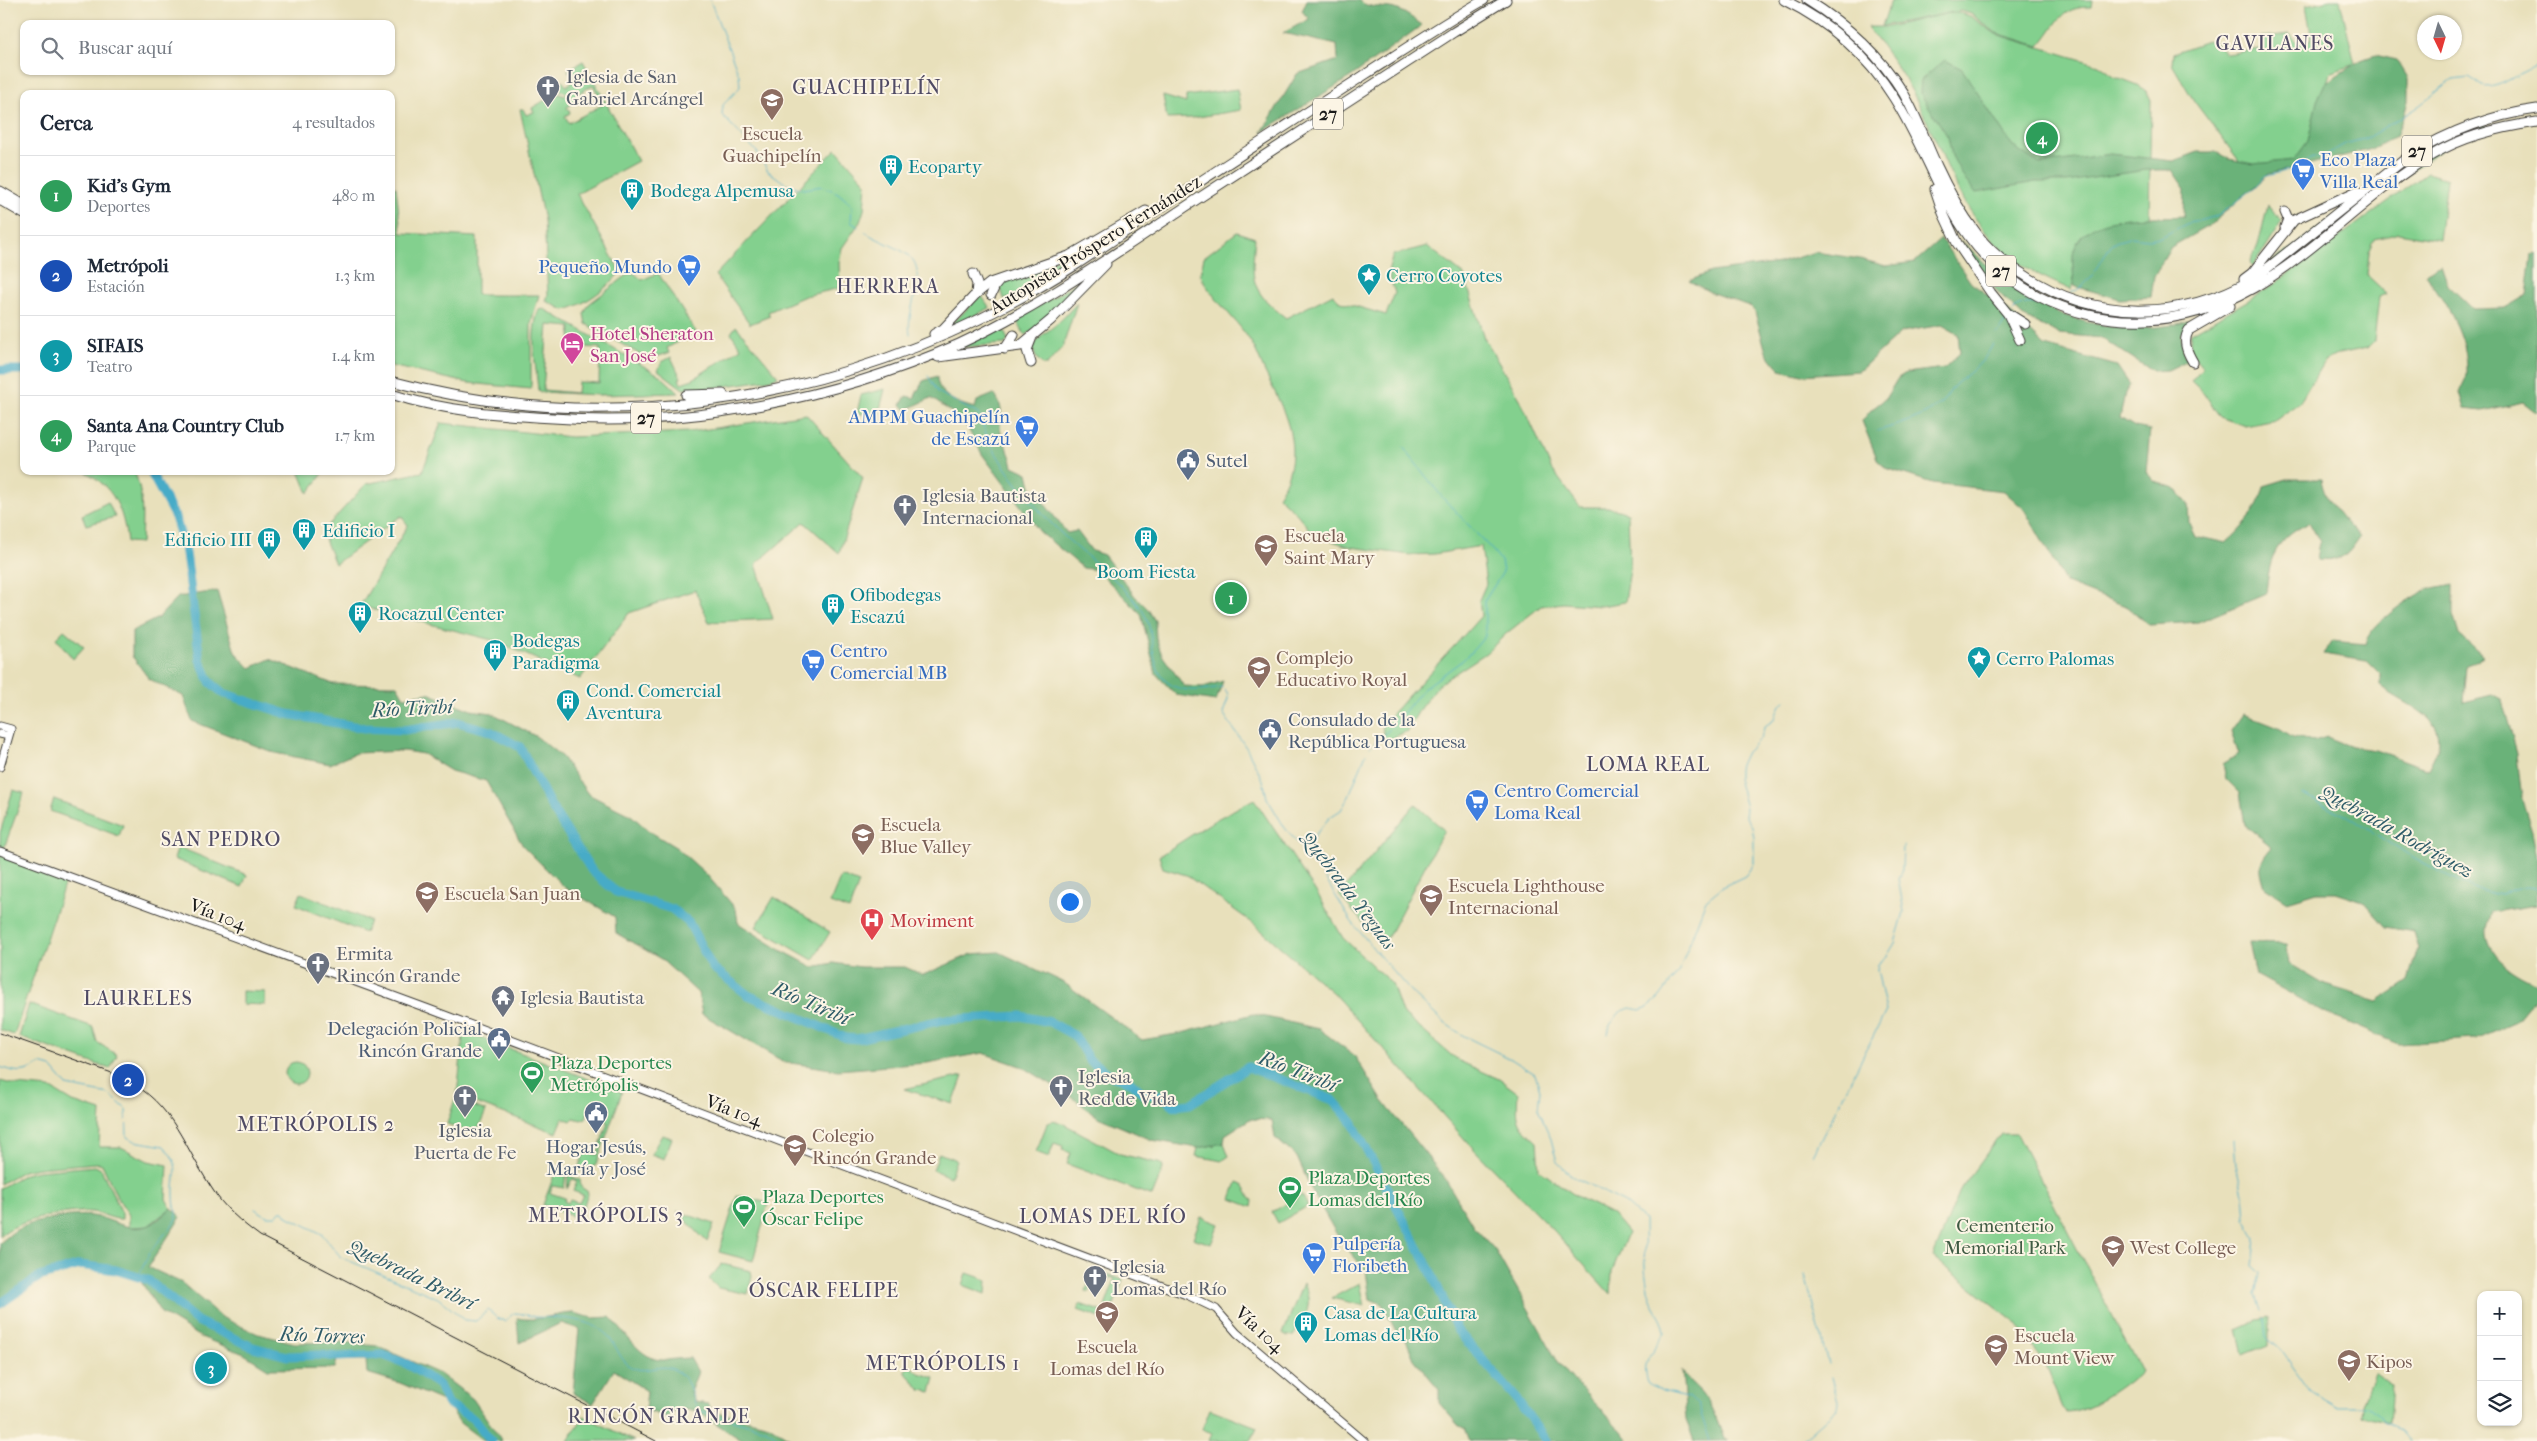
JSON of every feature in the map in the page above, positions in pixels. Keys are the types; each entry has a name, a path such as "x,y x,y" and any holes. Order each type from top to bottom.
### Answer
{"highway":[{"name":"Autopista Próspero Fernández","path":"395,382 474,398 580,408 676,405 768,392 820,380 899,354 983,318 1046,284 1228,163 1484,0"},
{"name":"Autopista Próspero Fernández","path":"395,395 492,413 566,419 647,418 734,409 779,401 858,382 958,344 1036,303 1506,0"},
{"name":"27","path":"1784,0 1834,30 1878,74 1915,136 1955,219 1983,255 2025,289 2062,306 2088,314 2121,320 2164,320 2207,310 2266,282 2394,180 2434,154 2482,134 2537,122"},
{"name":"27","path":"1807,0 1844,25 1865,44 1884,66 1904,95 1938,168 1964,215 1979,237 2017,271 2046,288 2067,297 2107,309 2139,312 2163,310 2199,303 2220,296 2255,278 2409,156 2455,131 2495,118 2537,110"},
{"path":"899,354 943,329 976,294 990,283 1069,256 1228,163"},
{"path":"1933,176 1940,206 1957,243 1991,293 2010,316 2020,340"},
{"path":"2220,296 2228,286 2252,273 2294,220 2372,184"},
{"path":"0,191 20,203"},
{"path":"0,200 20,212"},
{"path":"897,368 949,354 1020,346 1032,337 1109,260 1151,230"},
{"path":"973,274 977,284 976,294"},
{"path":"991,295 995,286 1002,279"},
{"path":"2193,362 2185,343 2188,330 2257,290 2266,282"},
{"path":"2010,316 2025,324"},
{"path":"1005,349 1014,335"},
{"path":"1031,363 1028,350 1032,337"},
{"path":"686,395 768,392"}],"main road":[{"path":"0,726 11,729 0,767"},
{"path":"0,734 9,736"},
{"name":"Vía 104","path":"0,851 425,1008 565,1064 1146,1279 1216,1309 1237,1332 1364,1441"}],"green space":[{"path":"1307,0 1358,0 1367,5 1398,10 1422,25 1352,76 1262,132 1297,74 1338,60 1337,45 1283,33 1309,19 1302,11"},
{"path":"1891,0 2093,0 2092,7 2072,10 2060,18 2039,46 1996,33 1971,14 1961,11 1882,26"},
{"path":"2340,0 2355,64 2330,73 2305,155 2267,170 2255,182 2194,101 2172,64 2173,53 2213,39 2226,54 2260,49 2262,37 2290,34 2299,43 2312,40 2306,5"},
{"path":"1949,13 1960,13 1970,16 1996,34 2099,65 2114,76 2138,85 2147,92 2151,100 2149,222 2126,218 2099,226 2077,267 2071,290 2017,262 1987,234 1964,201 1910,87 1890,56 1867,27 1887,27"},
{"path":"2375,55 2397,60 2408,78 2408,102 2396,136 2372,149 2269,174 2210,225 2171,247 2154,276 2151,297 2120,299 2074,286 2073,255 2079,240 2089,230 2103,223 2119,219 2184,216 2185,189 2172,170 2146,170 2067,182 2035,182 1976,193 1965,180 1952,156 1948,137 1920,93 1921,80 1945,60 1962,69 2012,146 2040,164 2110,154 2174,161 2198,152 2218,152 2229,159 2253,164 2294,160 2308,141 2317,101 2325,83 2361,60"},
{"path":"583,61 638,161 577,194 620,271 611,283 595,295 579,305 564,310 546,301 548,295 544,220 520,109 523,109 526,115 534,112 532,108 557,93 565,96 567,93 561,91 554,79 559,76 566,86 574,81 568,70","holes":["593,85 604,104 569,123 565,116 570,113 567,107 581,99 579,93"]},
{"path":"1237,89 1241,110 1192,118 1167,119 1163,96 1186,103 1186,96"},
{"path":"2488,123 2485,126 2489,127 2453,141 2267,277 2242,292 2168,316 2115,316 2071,306 2073,302 2150,313 2188,309 2222,298 2422,153 2451,137"},
{"path":"836,149 866,183 864,210 860,222 842,248 839,262 840,288 805,296 768,312 770,316 750,324 715,275"},
{"path":"2427,173 2447,179 2439,240 2399,233 2375,239 2369,252 2367,275 2387,294 2379,297 2374,341 2367,348 2334,355 2323,363 2300,402 2276,420 2245,426 2220,417 2204,393 2191,381 2203,367 2192,352 2190,343 2191,333 2266,290"},
{"path":"395,187 401,233 477,237 477,295 539,295 531,323 531,389 468,383 395,367"},
{"path":"2268,205 2282,221 2253,267 2250,264 2258,245"},
{"path":"1123,228 1066,267 1011,298 1004,299 1000,285 1005,282"},
{"path":"1237,232 1255,238 1253,265 1259,292 1265,300 1286,318 1333,294 1341,302 1386,315 1395,293 1388,272 1393,255 1427,246 1464,275 1484,338 1520,399 1551,468 1580,507 1608,507 1628,513 1630,569 1625,602 1601,606 1563,603 1541,606 1507,633 1486,653 1439,684 1421,707 1407,731 1384,742 1382,725 1481,616 1479,600 1486,584 1481,546 1435,554 1410,555 1351,547 1314,535 1298,515 1278,496 1287,479 1291,463 1292,447 1285,416 1253,345 1239,325 1212,294 1200,275 1204,257"},
{"path":"1941,239 1971,283 2002,305 2045,346 2117,366 2130,385 2125,393 2120,418 2135,427 2150,430 2146,472 2155,482 2175,488 2188,504 2189,523 2195,536 2226,543 2250,518 2264,486 2287,479 2321,479 2330,503 2341,518 2360,537 2355,544 2343,557 2317,559 2320,542 2309,522 2288,535 2276,551 2269,570 2266,594 2198,622 2149,625 2128,607 2066,583 2024,509 2004,491 1932,483 1886,468 1878,461 1862,421 1871,410 1885,399 1898,378 1906,373 1944,368 1960,353 1958,334 1942,325 1901,332 1859,371 1802,375 1780,370 1766,352 1755,312 1749,306 1710,292 1689,281 1711,272 1779,263 1815,252 1860,259 1886,266 1915,262"},
{"path":"1961,240 1998,275 2016,289 2055,311 2077,319 2100,325 2152,328 2203,318 2187,326 2181,336 2186,361 2168,370 2153,371 2101,338 2059,334 2022,316 1994,288"},
{"path":"2537,253 2537,413 2523,402 2482,411 2465,409 2460,392 2467,374 2464,346 2448,308 2425,274 2441,265 2448,285 2473,309 2505,308 2527,295 2532,255"},
{"path":"630,273 634,273 642,280 658,273 696,332 667,348 669,353 648,359 586,324 584,314 589,304"},
{"path":"1089,275 1035,330 1025,335 1016,320"},
{"path":"981,295 990,308 948,328"},
{"path":"1077,303 1063,346 1047,365 1043,365 1034,352 1034,346"},
{"path":"544,309 661,376 679,393 598,395 540,392 538,390 534,339 534,329 539,310","holes":["548,325 571,327 570,346 600,348 599,383 578,382 577,393 543,390"]},
{"path":"736,326 778,376 772,379 713,388 683,389 658,370 662,362 671,357 681,378 679,379 681,383 693,379 741,348 731,333"},
{"path":"1002,327 1008,340 1005,344 961,347"},
{"path":"937,376 938,383 945,394 968,406 975,408 977,401 994,394 1001,411 1000,425 1002,436 1013,466 1028,473 1031,486 1067,533 1077,531 1092,551 1104,555 1134,595 1148,609 1155,621 1156,639 1162,655 1184,686 1203,687 1223,681 1216,701 1176,695 1156,674 1141,614 1097,570 1083,568 1040,532 982,454 963,420 931,398 906,410 901,405 906,396 914,398 923,381"},
{"path":"885,389 878,417 857,413 861,395"},
{"path":"806,414 863,478 839,553 804,522 756,564 773,619 709,622 695,590 629,613 580,679 496,641 360,606 408,525 401,516 335,564 322,532 366,484 422,472 441,423 571,437 689,432"},
{"path":"91,475 136,475 141,497 141,543 127,542 120,509 110,492"},
{"path":"301,475 322,475 308,493"},
{"path":"108,502 115,517 86,525 82,515"},
{"path":"2453,584 2453,615 2459,635 2483,656 2466,666 2463,702 2492,695 2502,700 2517,754 2522,800 2532,831 2537,858 2537,905 2492,912 2487,935 2489,944 2499,959 2513,970 2537,983 2537,995 2516,1021 2475,1039 2398,1044 2334,1017 2256,975 2249,943 2287,944 2289,964 2325,985 2378,1001 2408,981 2418,949 2413,932 2386,927 2363,901 2335,892 2317,892 2287,901 2265,887 2261,866 2264,857 2272,847 2245,825 2240,793 2226,779 2223,764 2239,754 2231,731 2243,714 2279,728 2293,737 2314,741 2327,737 2352,747 2376,750 2428,769 2438,747 2439,736 2435,726 2428,718 2419,710 2380,686 2380,674 2367,661 2323,654 2332,641 2365,644 2374,628 2402,604 2429,589"},
{"path":"217,591 235,652 250,668 270,659 333,684 397,685 404,697 428,693 471,710 492,713 537,737 562,757 588,794 632,816 649,831 677,848 706,874 736,909 738,923 779,949 813,967 833,963 861,967 905,967 923,975 972,954 999,952 1063,982 1142,1040 1182,1033 1253,1014 1319,1029 1354,1055 1382,1100 1444,1177 1474,1227 1495,1250 1559,1363 1629,1441 1470,1441 1465,1428 1458,1425 1439,1403 1439,1389 1414,1359 1405,1337 1398,1335 1382,1304 1370,1299 1366,1271 1340,1240 1313,1193 1297,1157 1275,1138 1272,1120 1250,1119 1225,1135 1224,1143 1198,1148 1152,1140 1098,1117 1069,1095 1023,1067 983,1053 927,1063 838,1070 784,1062 702,1014 698,993 661,959 616,933 615,917 564,887 523,846 486,781 451,771 423,754 404,751 356,753 330,764 275,753 192,721 183,696 149,679 132,656 132,631 158,618 178,597"},
{"path":"64,630 84,647 73,659 56,638"},
{"path":"13,790 24,793 4,848 0,847 0,833"},
{"path":"54,799 123,825 119,836 50,811"},
{"path":"1254,799 1320,898 1343,938 1392,984 1402,1013 1457,1060 1499,1079 1518,1093 1517,1110 1519,1121 1525,1131 1537,1142 1539,1170 1576,1196 1612,1214 1628,1233 1612,1271 1611,1295 1547,1224 1470,1145 1333,993 1254,924 1186,875 1163,868 1159,856 1215,820"},
{"path":"1415,804 1444,830 1383,946 1339,895"},
{"path":"178,847 247,875 242,887 174,859"},
{"path":"0,855 66,879 14,1035 0,1030"},
{"path":"841,876 859,883 849,910 830,903"},
{"path":"301,893 370,921 365,933 296,905"},
{"path":"774,897 830,932 813,960 756,927"},
{"path":"242,991 265,992 265,1005 242,1004"},
{"path":"29,1004 93,1027 97,1042 117,1055 110,1069 19,1037"},
{"path":"467,1032 622,1092 596,1165 587,1170 577,1171 585,1151 597,1155 608,1121 601,1118 599,1122 591,1119 593,1112 589,1110 586,1118 581,1120 574,1118 571,1121 563,1118 557,1133 457,1096 463,1036"},
{"path":"296,1062 304,1065 307,1073 304,1081 296,1084 288,1081 285,1073 288,1065"},
{"path":"963,1076 953,1104 904,1089"},
{"path":"0,1081 16,1085 50,1088 73,1102 101,1111 99,1147 121,1147 148,1161 168,1165 166,1199 171,1208 148,1226 129,1227 129,1215 117,1197 102,1164 96,1163 23,1171 0,1184"},
{"path":"455,1099 486,1111 476,1134 447,1124"},
{"path":"1053,1120 1120,1154 1162,1164 1163,1169 1152,1196 1067,1164 1071,1153 1062,1150 1063,1146 1054,1143 1049,1157 1036,1152 1047,1124"},
{"name":"Cementerio Memorial Park","path":"2001,1134 2017,1134 2141,1371 2106,1397 2076,1411 2066,1412 2062,1408 2044,1363 2017,1323 1933,1257 1961,1188"},
{"path":"662,1135 672,1138 664,1159 651,1154"},
{"path":"1224,1143 1229,1156 1222,1161 1196,1156 1198,1148"},
{"path":"939,1153 956,1160 950,1177 933,1170"},
{"path":"95,1166 101,1169 122,1213 122,1219 92,1212 57,1214 18,1225 0,1236 0,1188 25,1174 38,1171"},
{"path":"556,1170 580,1180 581,1187 588,1192 580,1219 543,1205","holes":["566,1175 568,1176 567,1189 572,1179 577,1181 573,1191 583,1195 579,1203 570,1200 568,1203 564,1201 565,1198 550,1193 552,1186 564,1188"]},
{"path":"1237,1182 1242,1184 1253,1201 1252,1207 1231,1199"},
{"name":"Plaza Deportes Óscar Felipe","path":"737,1195 768,1203 753,1261 719,1252"},
{"name":"Plaza Deportes Lomas del Río","path":"1302,1195 1308,1206 1278,1223 1272,1212"},
{"path":"171,1208 181,1217 148,1267 182,1283 221,1317 258,1334 295,1343 345,1342 377,1346 440,1374 473,1399 502,1441 484,1441 460,1423 447,1403 400,1383 367,1373 366,1360 337,1360 335,1368 268,1369 244,1354 201,1337 161,1313 138,1277 117,1270 87,1265 60,1269 38,1278 16,1291 0,1304 0,1243 18,1229 46,1220 69,1216 98,1217 137,1228 154,1222"},
{"path":"677,1211 714,1224 707,1242"},
{"path":"1201,1217 1219,1224 1211,1244 1193,1238"},
{"path":"722,1264 751,1271 752,1276 748,1294 718,1288 709,1279"},
{"path":"1093,1269 1123,1280 1108,1321 1078,1310 1080,1304 1103,1312 1115,1279 1110,1277 1108,1282 1094,1277 1089,1292 1086,1291"},
{"path":"967,1273 987,1280 986,1294 963,1285"},
{"path":"1303,1283 1308,1297 1305,1317 1294,1335 1286,1336 1283,1334"},
{"path":"1360,1283 1365,1306 1332,1298"},
{"path":"573,1313 593,1318 610,1317 633,1344 654,1359 690,1358 698,1372 690,1392 695,1402 708,1404 713,1411 769,1425 794,1441 743,1441 695,1410 675,1410 667,1418 645,1409 647,1391 614,1370 593,1404 573,1393 579,1329 561,1323 519,1343 517,1318 539,1318"},
{"path":"2269,1318 2269,1345 2243,1355 2237,1329 2257,1320"},
{"path":"910,1366 919,1373 935,1378 931,1392 921,1390 904,1371"},
{"path":"1682,1370 1708,1402 1724,1439 1728,1441 1694,1441 1686,1420"},
{"path":"2374,1373 2392,1386 2389,1424 2361,1417 2362,1405"},
{"path":"1210,1409 1257,1427 1251,1441 1209,1441 1212,1433 1202,1429"},
{"path":"584,1416 634,1441 568,1441"}],"waterway":[{"name":"Quebrada Yeguas","path":"710,0 739,75 740,87 723,105 722,115 757,152 768,171 786,184 803,189 823,186 838,193 852,205 851,222 858,227"},
{"path":"2071,293 2090,278 2112,243 2132,237 2148,239 2161,237 2186,224 2218,216 2253,189 2264,177 2299,167 2310,159 2326,155 2345,144 2367,138 2420,105 2453,79 2469,77 2482,86 2496,86 2537,66"},
{"name":"Quebrada Yeguas","path":"865,232 897,248 913,260 917,276 910,316 910,334"},
{"path":"2013,311 2023,304 2043,304"},
{"path":"1997,334 2006,320"},
{"path":"1877,431 1912,420 1936,407 1945,399 1955,385 1982,361 1993,344"},
{"name":"Río Tiribí","path":"0,370 20,370"},
{"name":"Quebrada Yeguas","path":"928,376 938,392 978,414 996,453 1026,495 1063,535 1122,586 1142,610 1149,627 1156,663 1164,679 1170,684 1184,689 1199,690 1222,687 1227,692 1228,699 1223,713 1247,749 1263,780 1267,798 1285,828 1320,870 1351,921 1378,954 1413,994 1443,1022 1464,1036 1511,1059 1535,1074 1540,1090 1538,1109 1551,1139 1557,1162 1572,1176 1625,1203 1644,1220 1647,1284 1649,1294 1662,1320 1665,1332 1647,1361 1646,1374 1648,1383 1662,1391 1690,1398 1698,1405 1710,1441"},
{"path":"1370,747 1392,727 1423,689 1463,660 1485,636 1485,600 1503,572 1501,561 1494,552 1442,497 1403,447"},
{"name":"Río Tiribí","path":"152,475 175,517 186,553 200,660 210,682 223,693 287,714 364,728 404,730 458,722 490,731 520,747 552,808 592,871 616,892 672,909 689,923 712,967 748,995 846,1038 857,1039 942,1020 1021,1016 1050,1022 1075,1036 1089,1060 1114,1077 1131,1082 1144,1094 1160,1095 1175,1106 1190,1104 1248,1067 1333,1100 1352,1122 1430,1270 1457,1330 1516,1398 1546,1441"},
{"path":"1608,1034 1610,1025 1620,1012 1630,1008 1640,1010 1648,1007 1659,998 1679,971 1706,900 1722,887 1745,876 1754,864 1752,826 1745,816 1746,808 1738,778 1738,769 1746,752 1760,739 1765,726 1774,720 1780,705 1785,701"},
{"path":"1306,853 1315,835 1330,817 1341,810 1348,798 1366,754"},
{"name":"Quebrada Rodríguez","path":"2303,795 2348,816 2409,856 2472,888 2501,894 2527,887 2537,888"},
{"path":"1813,1155 1886,1011 1877,970 1878,964 1887,956 1895,943 1904,912 1898,878 1902,870 1903,846"},
{"path":"0,1067 20,1072 30,1070 40,1064 51,1067 67,1086 109,1094 126,1109 127,1137 134,1141 164,1146 170,1154 176,1170 174,1198 177,1219 150,1252 138,1277"},
{"path":"2234,1140 2245,1219 2256,1238 2253,1266 2261,1273 2257,1294 2262,1310"},
{"name":"Quebrada Bribrí","path":"255,1209 267,1216 276,1216 280,1211 284,1211 287,1216 322,1234 340,1256 438,1298 465,1320 476,1321 488,1310 497,1318 505,1321 514,1313 517,1313 536,1317 575,1320 593,1325 608,1336 625,1362 634,1368 645,1370 661,1367 678,1372 690,1387 694,1402 700,1411 765,1429 784,1441"},
{"name":"Río Torres","path":"0,1304 39,1277 80,1265 116,1270 148,1280 197,1321 253,1347 287,1356 320,1355 337,1357 383,1355 407,1364 439,1385 447,1403 475,1420 491,1441"},
{"path":"1805,1275 1828,1364"},
{"path":"2264,1319 2266,1337 2281,1350 2310,1391 2338,1407 2366,1407 2379,1416 2383,1423 2401,1430 2410,1441"},
{"path":"1801,1441 1837,1409 1838,1402 1831,1377"}],"railway":[{"path":"0,1033 112,1073 148,1094 172,1121 221,1201 239,1220 260,1236 656,1441"}],"place":[{"name":"Iglesia de San Gabriel Arcángel","path":"548,108"},
{"name":"Escuela Guachipelín","path":"772,121"},
{"name":"Santa Ana Country Club","path":"2042,138"},
{"name":"Ecoparty","path":"891,187"},
{"name":"Eco Plaza Villa Real","path":"2303,191"},
{"name":"Bodega Alpemusa","path":"632,211"},
{"name":"Pequeño Mundo","path":"689,287"},
{"name":"Cerro Coyotes","path":"1369,296"},
{"name":"Hotel Sheraton San José","path":"572,365"},
{"name":"AMPM Guachipelín de Escazú","path":"1027,448"},
{"name":"Sutel","path":"1188,481"},
{"name":"Iglesia Bautista Internacional","path":"905,527"},
{"name":"Edificio I","path":"304,551"},
{"name":"Boom Fiesta","path":"1146,559"},
{"name":"Edificio III","path":"269,560"},
{"name":"Escuela Saint Mary","path":"1266,567"},
{"name":"Kid's Gym","path":"1231,598"},
{"name":"Ofibodegas Escazú","path":"833,626"},
{"name":"Rocazul Center","path":"360,634"},
{"name":"Bodegas Paradigma","path":"495,672"},
{"name":"Cerro Palomas","path":"1979,679"},
{"name":"Centro Comercial MB","path":"813,682"},
{"name":"Complejo Educativo Royal","path":"1259,689"},
{"name":"Cond. Comercial Aventura","path":"568,722"},
{"name":"Consulado de la República Portuguesa","path":"1270,751"},
{"name":"Centro Comercial Loma Real","path":"1477,822"},
{"name":"Escuela Blue Valley","path":"863,856"},
{"name":"Escuela San Juan","path":"427,914"},
{"name":"Escuela Lighthouse Internacional","path":"1431,917"},
{"name":"Moviment","path":"872,941"},
{"name":"Ermita Rincón Grande","path":"318,985"},
{"name":"Iglesia Bautista","path":"503,1018"},
{"name":"Delegación Policial Rincón Grande","path":"499,1060"},
{"name":"Metrópoli","path":"128,1080"},
{"name":"Plaza Deportes Metrópolis","path":"532,1094"},
{"name":"Iglesia Red de Vida","path":"1061,1108"},
{"name":"Iglesia Puerta de Fe","path":"465,1118"},
{"name":"Hogar Jesús, María y José","path":"596,1134"},
{"name":"Colegio Rincón Grande","path":"795,1167"},
{"name":"Plaza Deportes Lomas del Río","path":"1290,1209"},
{"name":"Plaza Deportes Óscar Felipe","path":"744,1228"},
{"name":"West College","path":"2113,1268"},
{"name":"Pulpería Floribeth","path":"1314,1275"},
{"name":"Iglesia Lomas del Río","path":"1095,1298"},
{"name":"Escuela Lomas del Río","path":"1107,1334"},
{"name":"Casa de La Cultura Lomas del Río","path":"1306,1344"},
{"name":"Escuela Mount View","path":"1996,1367"},
{"name":"SIFAIS","path":"211,1368"},
{"name":"Kipos","path":"2349,1382"}],"district":[{"name":"GAVILANES","path":"2275,43"},
{"name":"GUACHIPELÍN","path":"867,87"},
{"name":"HERRERA","path":"888,286"},
{"name":"LOMA REAL","path":"1648,764"},
{"name":"SAN PEDRO","path":"221,839"},
{"name":"LAURELES","path":"138,998"},
{"name":"METRÓPOLIS 2","path":"316,1124"},
{"name":"METRÓPOLIS 3","path":"606,1215"},
{"name":"LOMAS DEL RÍO","path":"1103,1216"},
{"name":"ÓSCAR FELIPE","path":"824,1290"},
{"name":"METRÓPOLIS 1","path":"943,1363"},
{"name":"RINCÓN GRANDE","path":"659,1416"}]}
